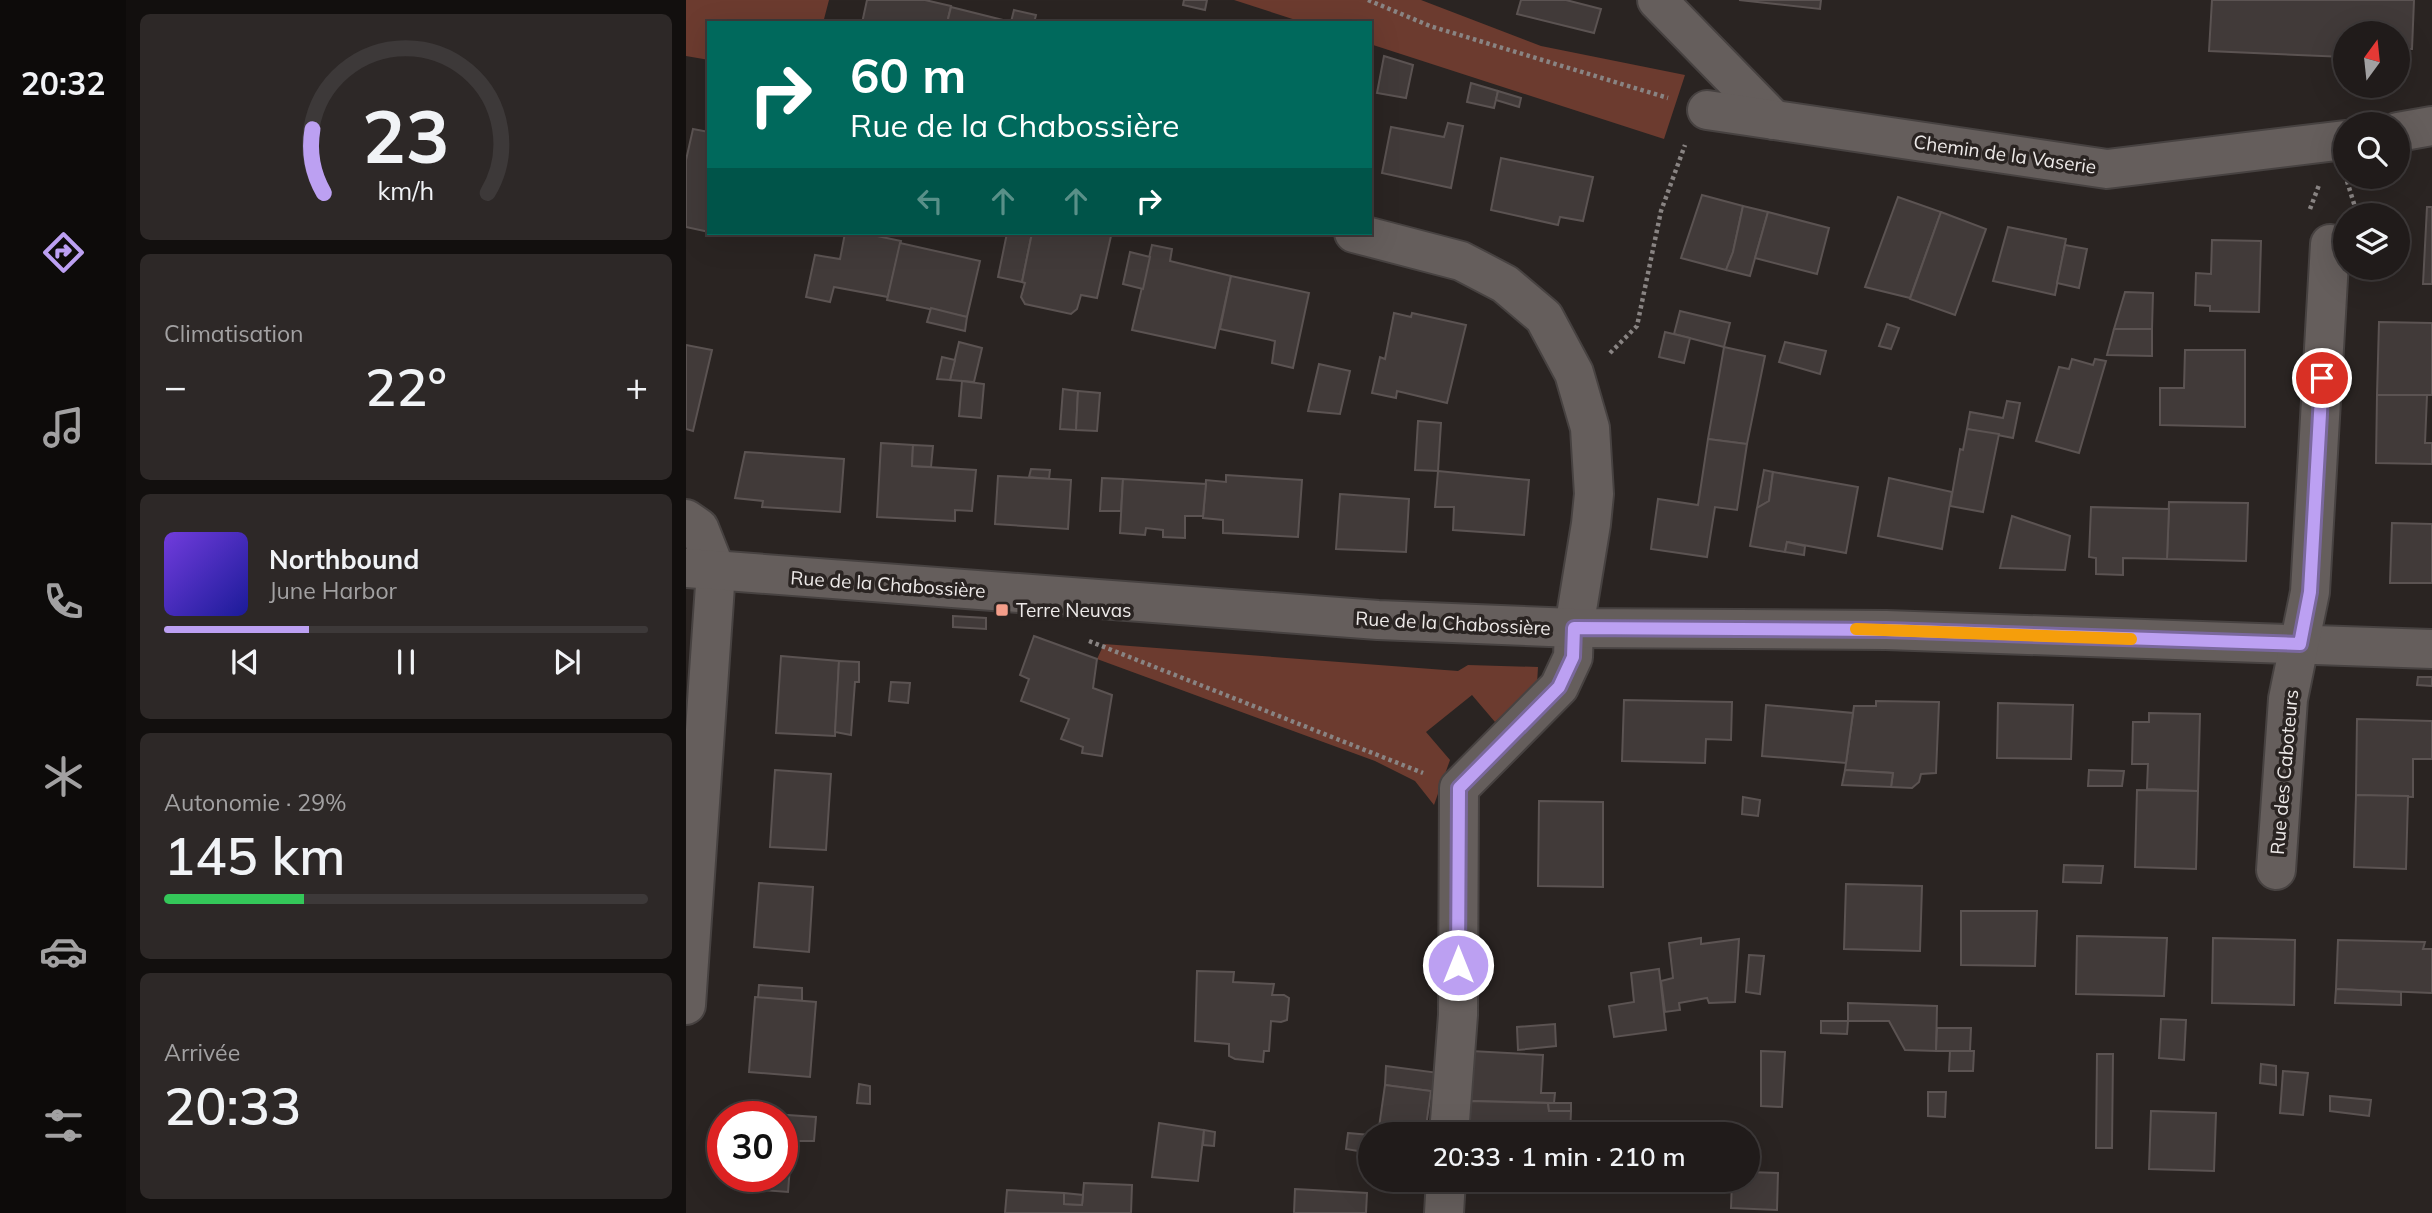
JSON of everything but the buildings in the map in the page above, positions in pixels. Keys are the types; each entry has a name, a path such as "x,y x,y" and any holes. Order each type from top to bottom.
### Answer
{"street":[{"path":"1657,0 1774,120"},
{"name":"Chemin de la Vaserie","path":"1707,110 2107,169 2333,154"},
{"path":"2410,130 2432,126"},
{"path":"1362,235 1461,261 1505,284 1544,317 1574,373 1590,428 1594,494 1574,628 1573,657 1559,687 1459,788 1458,1015 1450,1122"},
{"name":"Rue des Caboteurs","path":"2276,870 2288,699 2310,592 2336,280"},
{"path":"686,519 699,528 701,570 686,1005"},
{"name":"Rue de la Chabossière","path":"701,570 1378,620 1574,628 1886,630 2432,649"},
{"path":"1444,1213 1445,1192"}],"path":[{"path":"1368,0 1430,26 1707,110 1686,145 1661,211 1637,327 1599,364 1574,373"},
{"path":"2333,169 2310,209 2333,225"},
{"path":"1054,596 1068,633 1459,788"}],"shaded area":[{"path":"686,0 829,0 824,21 707,21 707,60 686,56"},
{"path":"1234,0 1421,0 1541,46 1685,75 1664,139 1372,45 1372,21 1299,21"},
{"path":"1104,644 1458,671 1468,665 1538,667 1537,684 1495,722 1472,695 1426,732 1450,760 1434,805 1415,781 1375,761 1097,659"}],"slow traffic":[{"path":"1856,629 2131,639"}],"place":[{"name":"Terre Neuvas","path":"1002,610"}],"route":[{"path":"1458,965 1459,788 1559,687 1573,657 1574,628 1886,630 2300,644 2310,592 2322,378"}]}
